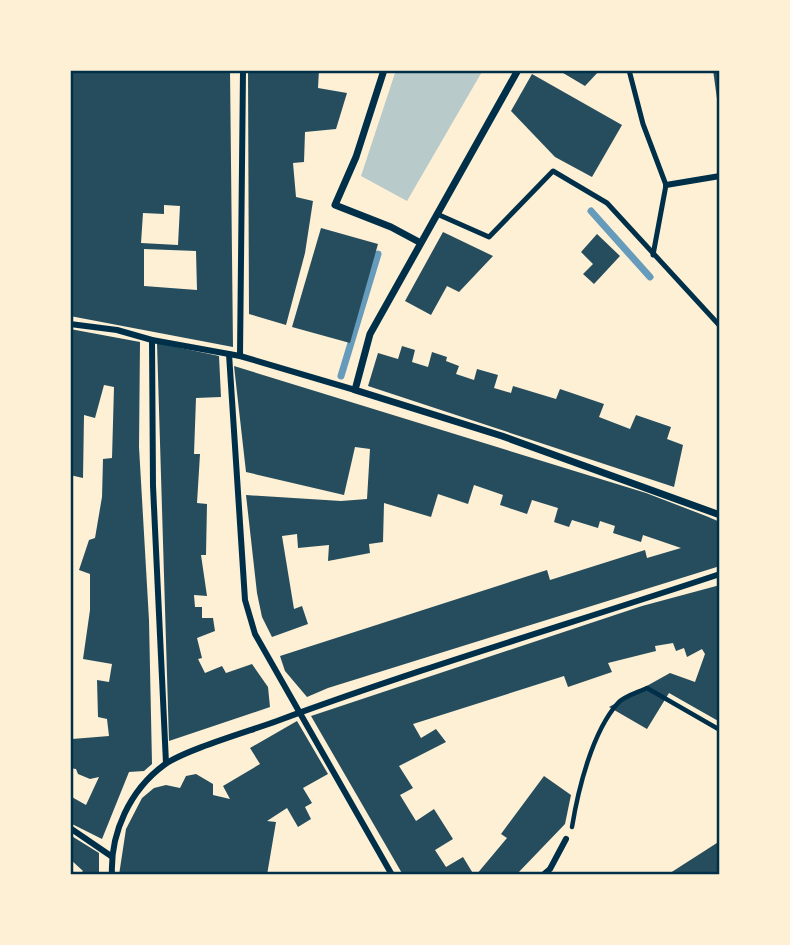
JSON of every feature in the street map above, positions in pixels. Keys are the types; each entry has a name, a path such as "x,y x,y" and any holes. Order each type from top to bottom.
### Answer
{"street":[{"path":"240,356 243,70"},
{"path":"384,70 356,156 335,205 391,227 419,242"},
{"path":"355,390 370,334 419,242 438,214 518,70"},
{"path":"666,185 720,176"},
{"path":"70,324 117,330 152,340 240,356 502,436 720,515"},
{"path":"152,340 153,486 166,763"},
{"path":"229,354 245,600 256,634 392,875"},
{"path":"112,875 111,856 121,824 138,787 166,763 301,712 720,574"},
{"path":"70,828 111,856"},
{"path":"543,875 550,869 566,839"}],"lane":[{"path":"629,72 666,185 653,255"},
{"path":"438,214 489,237 553,171 607,202 720,326"}],"path":[{"path":"566,839 584,773 599,735 618,701 648,688 720,730"}],"shaded area":[{"path":"396,70 483,70 407,201 361,176"}],"building":[{"path":"70,70 230,70 233,347 70,316","holes":["164,205 180,206 178,245 141,243 143,213 164,214","144,249 196,251 197,290 144,286"]},
{"path":"248,70 319,70 318,88 347,93 336,129 305,132 304,162 293,163 296,197 313,201 305,253 286,325 249,314"},
{"path":"558,70 600,70 585,86"},
{"path":"713,70 720,70 720,106 718,106"},
{"path":"532,74 622,125 592,177 555,157 511,111"},
{"path":"321,228 378,244 350,343 292,327"},
{"path":"443,232 493,256 459,292 447,286 431,315 405,301"},
{"path":"597,234 620,256 594,284 583,274 593,264 581,252"},
{"path":"70,329 140,342 139,447 149,620 152,764 144,771 129,772 102,839 70,823 70,796 86,805 99,777 90,779 70,768 70,752 72,739 109,736 107,719 98,717 97,680 109,682 112,664 83,659 90,610 90,574 79,570 89,540 95,538 102,497 103,459 112,458 114,387 104,385 95,418 84,415 83,478 70,475"},
{"path":"157,343 219,356 221,397 196,398 194,454 200,454 197,503 207,504 206,555 201,555 207,596 194,595 195,607 202,607 202,618 213,618 215,631 197,638 202,658 198,659 205,673 222,666 226,673 252,664 268,687 270,707 169,741"},
{"path":"402,346 415,350 412,362 428,367 432,352 447,357 446,361 459,366 456,374 474,380 477,369 498,375 494,388 511,393 513,386 556,399 560,389 604,404 599,417 630,429 636,415 671,427 667,439 683,445 674,487 368,386 378,353 398,359"},
{"path":"234,366 646,493 706,516 720,522 720,566 328,688 307,697 285,671 280,656 547,570 550,580 645,550 647,558 681,548 643,535 641,542 613,533 615,526 600,521 598,528 572,520 569,527 554,522 558,508 532,500 527,514 500,505 503,495 474,485 468,504 438,494 431,517 384,503 383,542 369,544 370,553 328,561 329,545 298,548 297,534 282,536 294,609 302,606 308,624 272,637 262,617 257,593 246,495 341,501 367,499 370,449 355,447 344,495 246,472"},
{"path":"720,585 720,722 669,693 647,729 609,707 670,673 695,682 705,654 702,649 687,657 684,648 676,651 673,643 655,646 656,651 608,663 612,672 568,687 564,676 413,724 421,738 436,729 446,742 399,766 413,788 400,795 416,821 434,809 453,839 435,850 446,867 463,857 474,875 403,875 311,716 642,606"},
{"path":"297,721 328,774 303,788 312,803 305,807 311,819 298,827 287,808 267,821 276,822 267,875 119,875 126,829 142,798 154,788 166,785 180,788 186,776 196,774 213,784 213,795 230,799 223,786 260,764 250,748"},
{"path":"544,776 571,795 565,824 516,875 476,875 507,838 501,834"},
{"path":"70,835 99,853 99,875 79,875 83,871 70,859"},
{"path":"720,841 720,875 667,875"}],"waterway":[{"path":"591,211 650,277"},
{"path":"341,376 378,254"}]}
